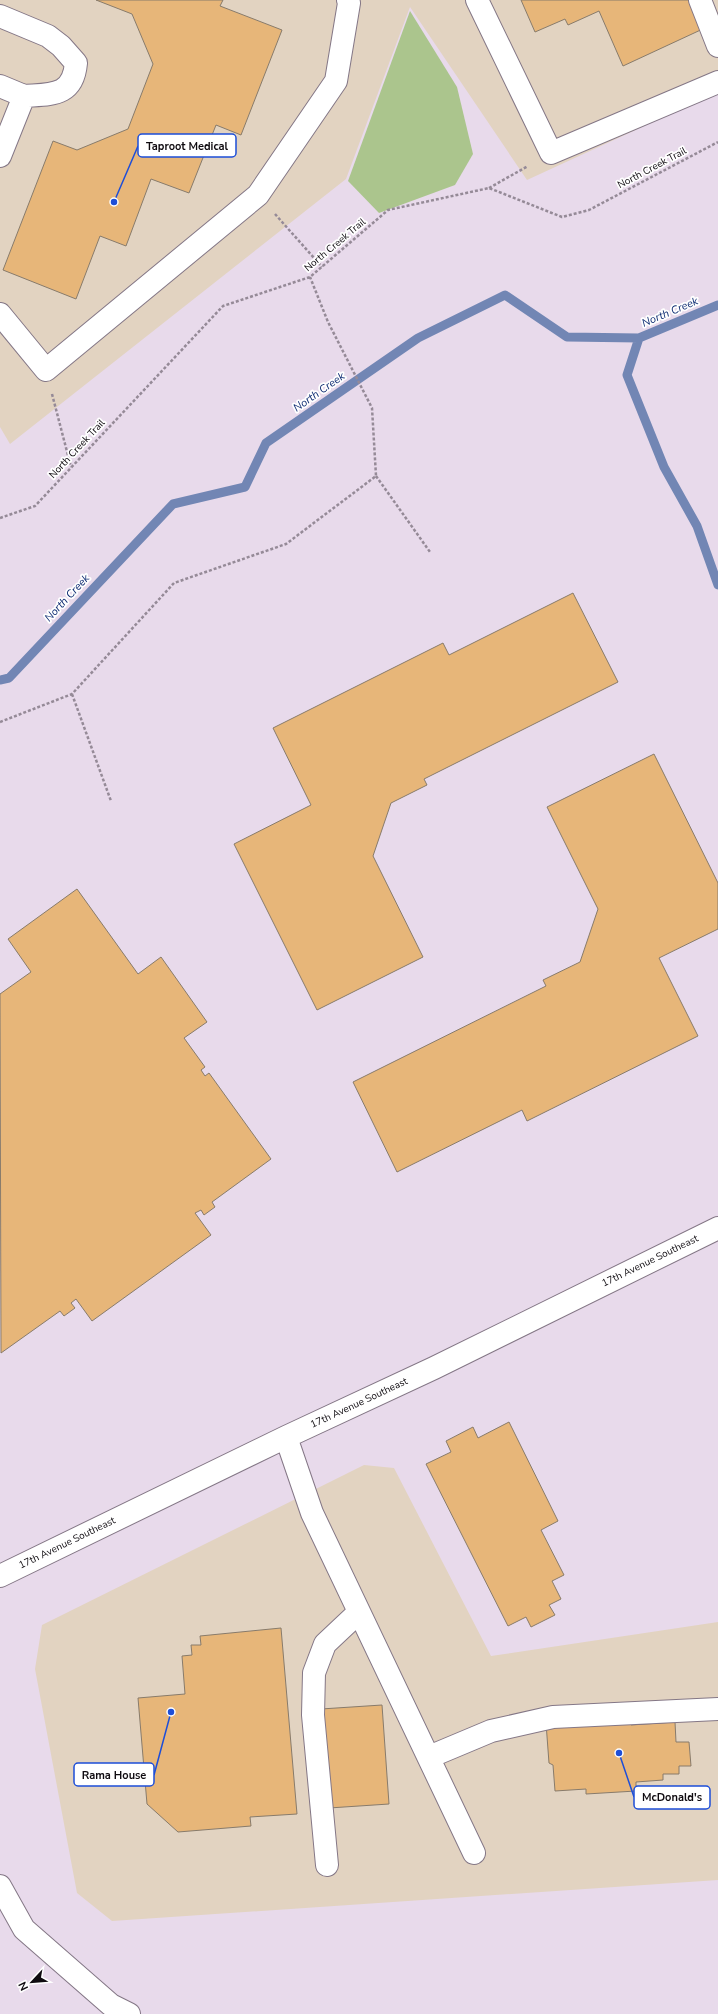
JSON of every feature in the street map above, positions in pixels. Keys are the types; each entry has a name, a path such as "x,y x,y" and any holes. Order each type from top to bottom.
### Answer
{"street":[{"path":"0,314 46,370 258,194 336,81 349,3 348,0"},
{"path":"477,0 551,153 718,82"},
{"path":"700,0 718,46"},
{"path":"0,16 48,36 61,46 76,63 75,77 68,86 57,93 24,96 0,86"},
{"path":"0,156 24,96"},
{"name":"17th Avenue Southeast","path":"0,1576 286,1437 434,1368 718,1228"},
{"path":"286,1437 312,1513 474,1853"},
{"path":"327,1865 313,1715 314,1673 325,1644 359,1612"},
{"path":"429,1757 491,1731 554,1717 718,1709"},
{"path":"0,1886 24,1929 111,2005 129,2014"}],"path":[{"name":"North Creek Trail","path":"0,518 35,506 223,306 310,277 388,210 489,188 562,217 589,210 718,142"},
{"path":"489,188 551,153"},
{"path":"258,194 322,268"},
{"path":"310,277 328,322 372,408 376,476 430,552"},
{"path":"46,370 71,467"},
{"path":"0,722 72,694 174,583 286,544 376,476"},
{"path":"72,694 111,801"}],"shaded area":[{"path":"0,0 718,0 718,92 527,180 410,7 346,179 10,444 0,427"},
{"path":"364,1465 394,1468 491,1656 718,1622 718,1880 112,1921 77,1893 35,1669 42,1625"}],"green space":[{"path":"410,11 457,87 473,154 455,185 379,213 348,181"}],"building":[{"path":"96,0 223,0 220,6 282,30 241,135 216,125 189,193 151,179 126,246 100,236 76,299 3,270 53,141 77,150 128,129 153,64 132,14"},
{"path":"521,0 695,0 707,27 623,66 599,11 568,25 565,19 535,32"},
{"path":"573,593 618,682 424,779 427,785 391,803 373,856 423,957 317,1010 234,844 311,805 273,728 443,643 449,655"},
{"path":"654,754 718,883 718,929 659,958 698,1036 527,1121 522,1110 397,1172 353,1082 546,986 543,980 580,962 598,909 547,807"},
{"path":"77,889 138,974 161,957 207,1022 184,1038 205,1067 201,1070 205,1076 209,1073 271,1159 212,1202 215,1207 204,1215 201,1210 195,1213 211,1235 92,1321 76,1299 71,1303 75,1308 64,1316 60,1311 1,1353 0,994 31,972 8,939"},
{"path":"509,1422 558,1521 541,1530 564,1575 552,1581 561,1599 549,1605 555,1615 531,1627 526,1617 508,1626 426,1464 451,1452 446,1441 473,1427 478,1438"},
{"path":"281,1628 297,1814 250,1817 251,1826 178,1832 147,1804 138,1698 185,1694 182,1656 192,1655 191,1645 201,1645 200,1636"},
{"path":"382,1705 389,1804 329,1808 321,1709"},
{"path":"630,1714 631,1725 675,1722 676,1742 689,1742 691,1766 679,1766 679,1774 663,1774 663,1780 636,1782 636,1791 586,1794 586,1789 555,1791 553,1765 549,1763 546,1723"}],"waterway":[{"name":"North Creek","path":"0,680 9,678 173,504 245,487 266,443 418,338 505,295 567,337 639,338 718,305"},
{"path":"639,338 627,375 664,467 697,526 718,585"}],"place":[{"name":"Taproot Medical","path":"114,202"},
{"name":"Rama House","path":"171,1712"},
{"name":"McDonald's","path":"619,1753"}]}
